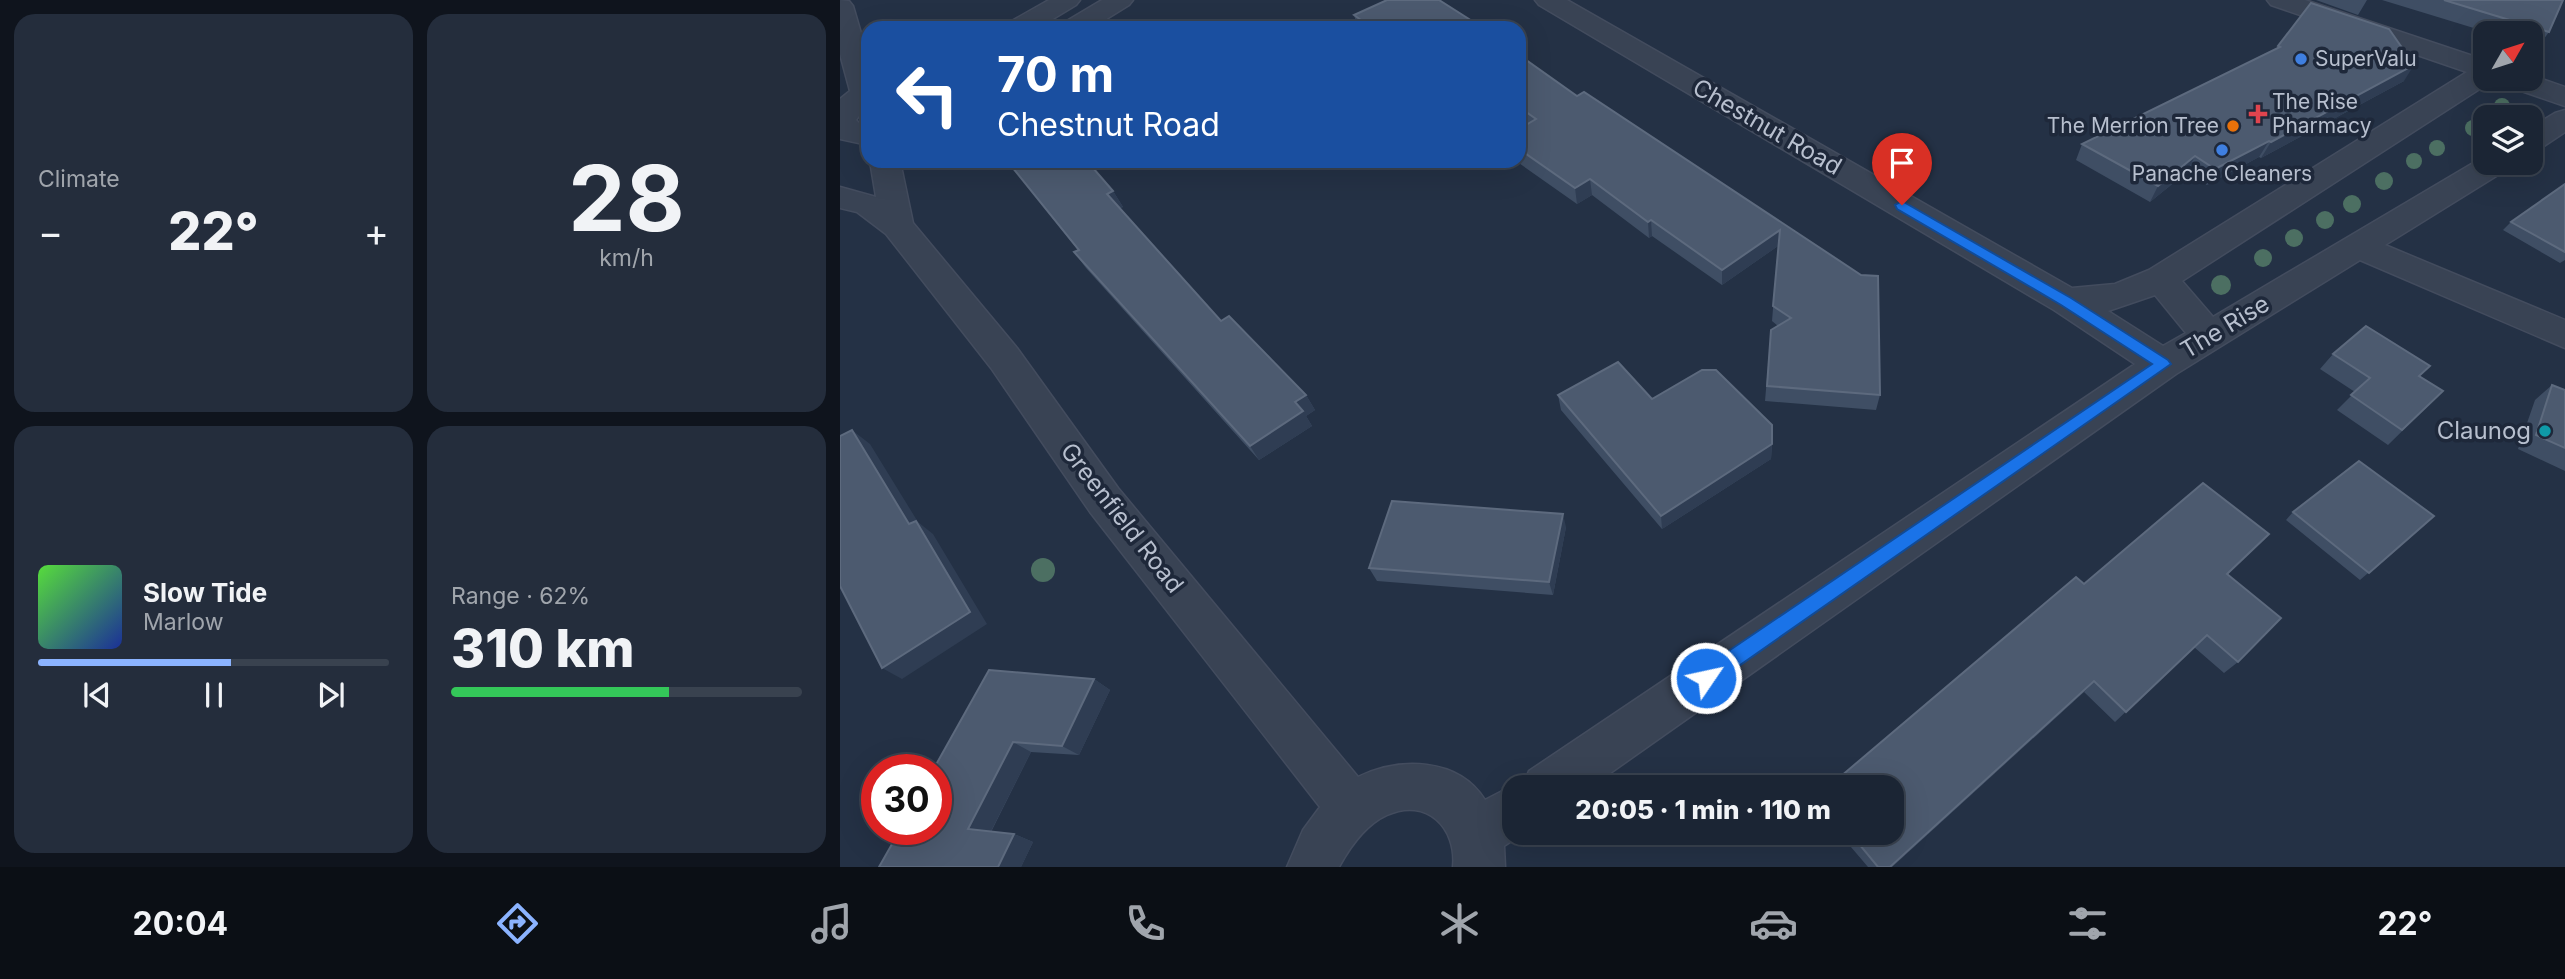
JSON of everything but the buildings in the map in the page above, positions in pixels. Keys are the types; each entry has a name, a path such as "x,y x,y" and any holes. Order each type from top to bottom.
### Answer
{"street":[{"path":"1031,21 1067,0"},
{"path":"1086,21 1120,0"},
{"name":"Chestnut Road","path":"1548,0 2066,301 2163,364"},
{"path":"2280,0 2473,67"},
{"path":"840,6 861,76"},
{"path":"2066,301 2095,302 2120,298 2161,279 2473,79"},
{"path":"2543,89 2565,97"},
{"path":"853,136 843,128 841,120 852,102 861,96"},
{"path":"2543,133 2565,119"},
{"name":"Greenfield Road","path":"886,168 897,226"},
{"name":"The Rise","path":"1565,775 2163,364 2476,175"},
{"name":"Greenfield Road","path":"840,197 867,205 897,226 1003,358 1112,510 1352,808"},
{"path":"2360,247 2565,335"},
{"path":"2161,279 2209,337"},
{"path":"1313,867 1319,850 1333,827 1352,808 1377,793 1401,786 1426,787 1448,796 1490,837"}],"place":[{"name":"SuperValu","path":"2301,59"},
{"name":"The Rise Pharmacy","path":"2258,114"},
{"name":"The Merrion Tree","path":"2233,126"},
{"name":"Panache Cleaners","path":"2222,150"},
{"name":"Claunog","path":"2545,431"}],"route":[{"path":"1706,678 2163,364 2066,301 1902,205"}]}
